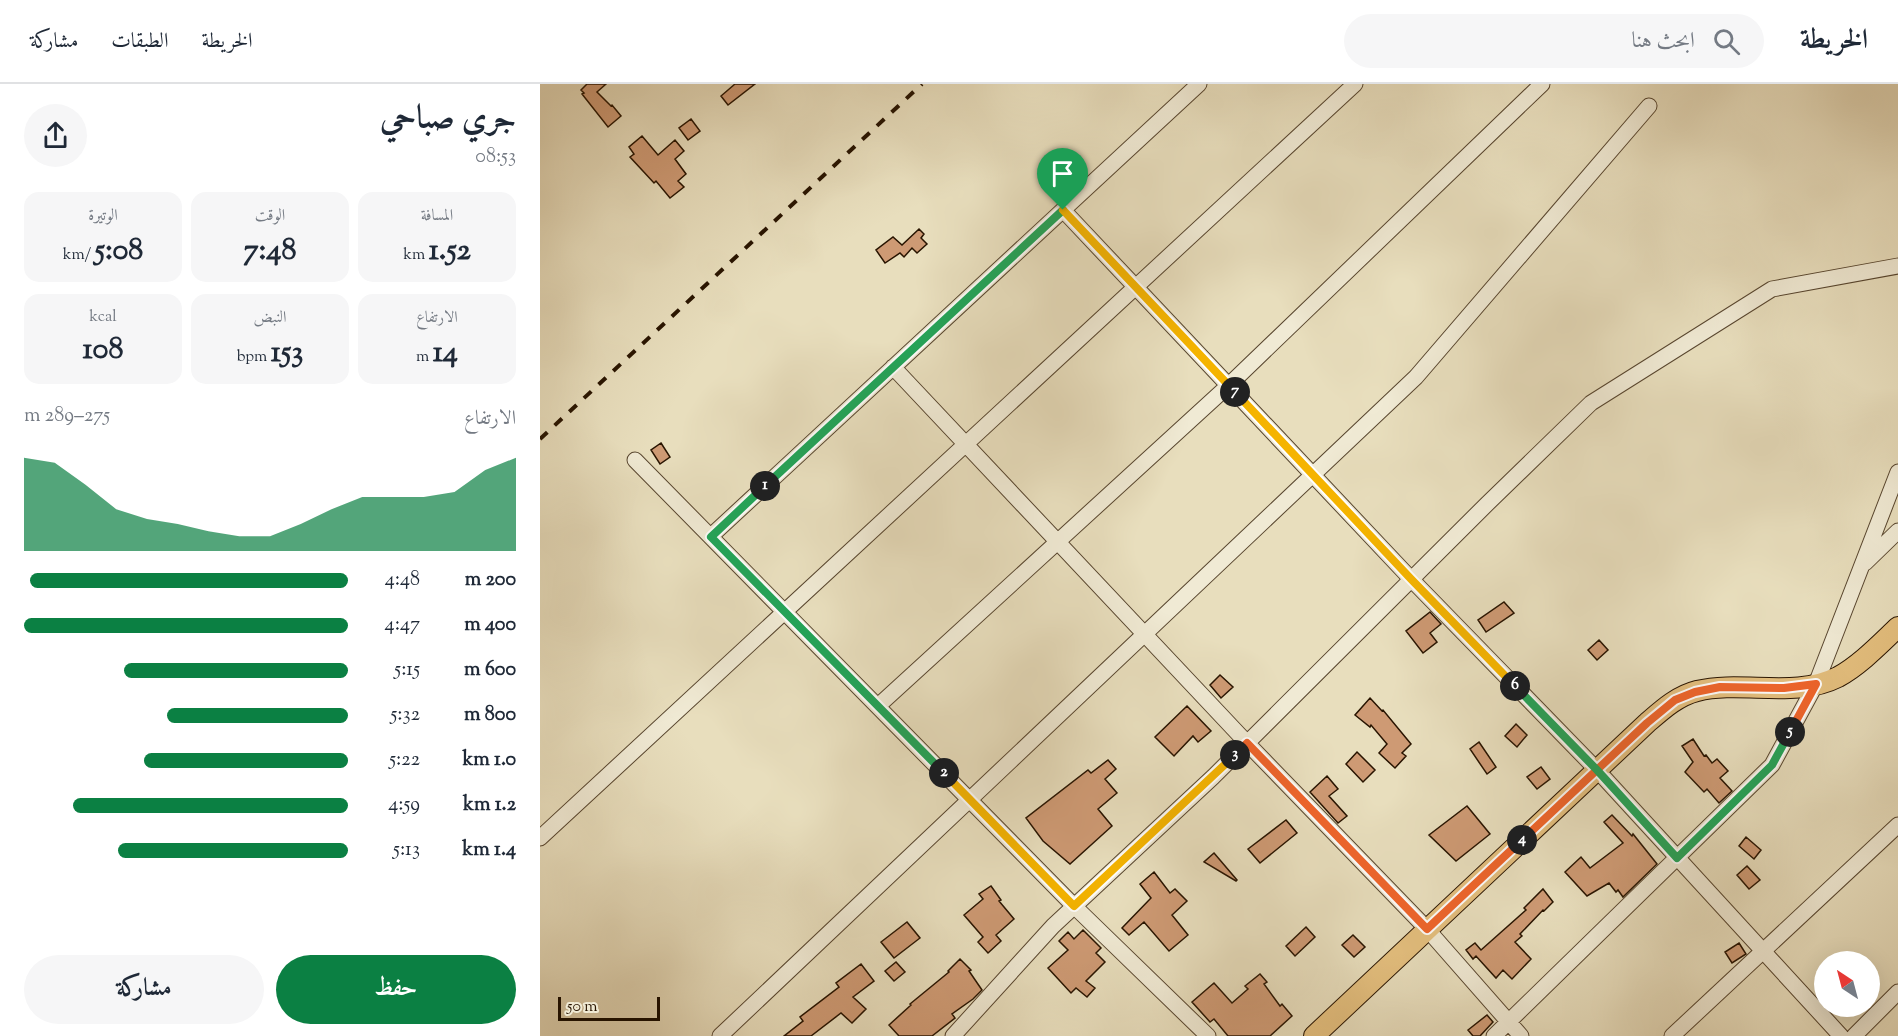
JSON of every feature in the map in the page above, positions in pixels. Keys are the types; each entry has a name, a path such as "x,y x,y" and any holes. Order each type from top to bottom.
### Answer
{"main road":[{"path":"1314,1036 1647,723 1675,700 1695,692 1720,687 1784,688 1816,684 1838,677 1871,653 1898,627"}],"street":[{"path":"711,537 1199,84"},
{"path":"540,838 1355,84"},
{"path":"878,706 1229,385 1542,84"},
{"path":"720,1036 1416,377 1649,106"},
{"path":"1063,210 1411,579 1597,770 1841,1036"},
{"path":"953,1036 1053,926 1214,777 1411,579 1591,403 1772,289 1898,266"},
{"path":"893,367 1247,743 1427,929 1521,1036"},
{"path":"635,460 1074,906 1208,1036"},
{"path":"1494,1036 1772,765 1816,684 1898,472"},
{"path":"1861,568 1898,531"},
{"path":"1672,1036 1898,825"},
{"path":"1854,1036 1898,992"}],"building":[{"path":"587,84 606,84 597,92 621,116 608,127 582,94 584,93 581,90"},
{"path":"735,84 755,84 728,105 721,96"},
{"path":"691,119 700,131 688,140 679,128"},
{"path":"642,136 658,155 675,140 684,151 675,159 686,174 678,181 684,187 670,198 656,181 654,183 630,157 634,154 629,147"},
{"path":"919,229 924,234 921,238 927,244 917,253 912,248 904,257 900,253 885,263 876,250 893,237 902,245"},
{"path":"661,443 670,457 660,464 651,450"},
{"path":"1504,602 1514,613 1486,632 1478,620"},
{"path":"1430,612 1441,624 1430,633 1437,642 1423,653 1406,631"},
{"path":"1599,640 1608,650 1597,660 1588,650"},
{"path":"1220,675 1233,687 1221,698 1210,685"},
{"path":"1370,698 1411,744 1402,753 1406,756 1395,768 1379,753 1387,744 1371,725 1370,727 1355,715"},
{"path":"1187,706 1211,731 1198,742 1193,736 1174,756 1155,737"},
{"path":"1516,724 1527,735 1517,747 1505,736"},
{"path":"1693,739 1704,756 1706,755 1712,763 1717,759 1728,771 1720,778 1732,791 1719,803 1707,789 1704,792 1685,772 1693,762 1682,746"},
{"path":"1479,742 1496,767 1487,774 1470,749"},
{"path":"1357,752 1375,770 1363,782 1346,764"},
{"path":"1108,760 1116,769 1105,779 1117,793 1098,809 1112,826 1070,864 1043,841 1026,818 1088,770 1091,773"},
{"path":"1541,767 1550,779 1537,789 1527,777"},
{"path":"1327,776 1338,789 1329,796 1347,816 1338,823 1310,792"},
{"path":"1467,806 1490,834 1456,861 1429,835"},
{"path":"1612,815 1632,836 1633,834 1657,864 1623,897 1609,883 1587,896 1565,872 1581,857 1590,868 1623,843 1604,822"},
{"path":"1286,820 1297,833 1260,863 1248,849"},
{"path":"1746,837 1761,850 1754,859 1739,846"},
{"path":"1214,853 1237,880 1236,881 1204,862"},
{"path":"1747,866 1760,880 1749,889 1737,875"},
{"path":"1154,872 1170,893 1175,889 1187,901 1172,915 1188,935 1169,951 1144,922 1129,935 1122,928 1151,898 1140,884"},
{"path":"991,886 1001,900 999,901 1014,919 996,935 1001,941 988,953 978,942 983,937 964,915 983,899 979,894"},
{"path":"1543,889 1553,902 1520,934 1522,936 1515,942 1531,959 1512,979 1503,970 1496,978 1476,956 1473,959 1466,950 1475,943 1481,950 1526,910 1524,908"},
{"path":"907,922 920,938 894,958 881,942"},
{"path":"1306,927 1315,937 1295,956 1286,946"},
{"path":"1083,930 1101,948 1096,953 1105,962 1086,981 1095,988 1087,997 1076,988 1071,993 1048,968 1068,950 1059,941 1068,932 1074,939"},
{"path":"1353,935 1365,947 1354,957 1342,945"},
{"path":"1739,943 1746,954 1732,963 1725,952"},
{"path":"960,959 971,970 969,971 982,990 952,1014 955,1018 932,1036 899,1036 889,1025 910,1004 949,972"},
{"path":"896,962 905,972 894,981 885,971"},
{"path":"861,964 874,981 853,997 866,1009 852,1023 841,1013 811,1036 784,1036 803,1021 800,1017 839,987 836,983"},
{"path":"1260,974 1267,982 1264,984 1280,1006 1282,1004 1292,1016 1270,1036 1228,1036 1214,1019 1210,1022 1192,1002 1214,983 1232,1003 1248,989 1245,986"},
{"path":"1487,1015 1493,1022 1480,1036 1473,1036 1468,1030"}],"railway":[{"path":"540,439 922,84"}],"route":[{"path":"1063,210 711,537 1074,906 1214,777 1247,743 1427,929 1597,770 1647,723 1675,700 1695,692 1720,687 1784,688 1816,684 1772,765 1677,858 1597,770 1411,579 1063,210"}]}
